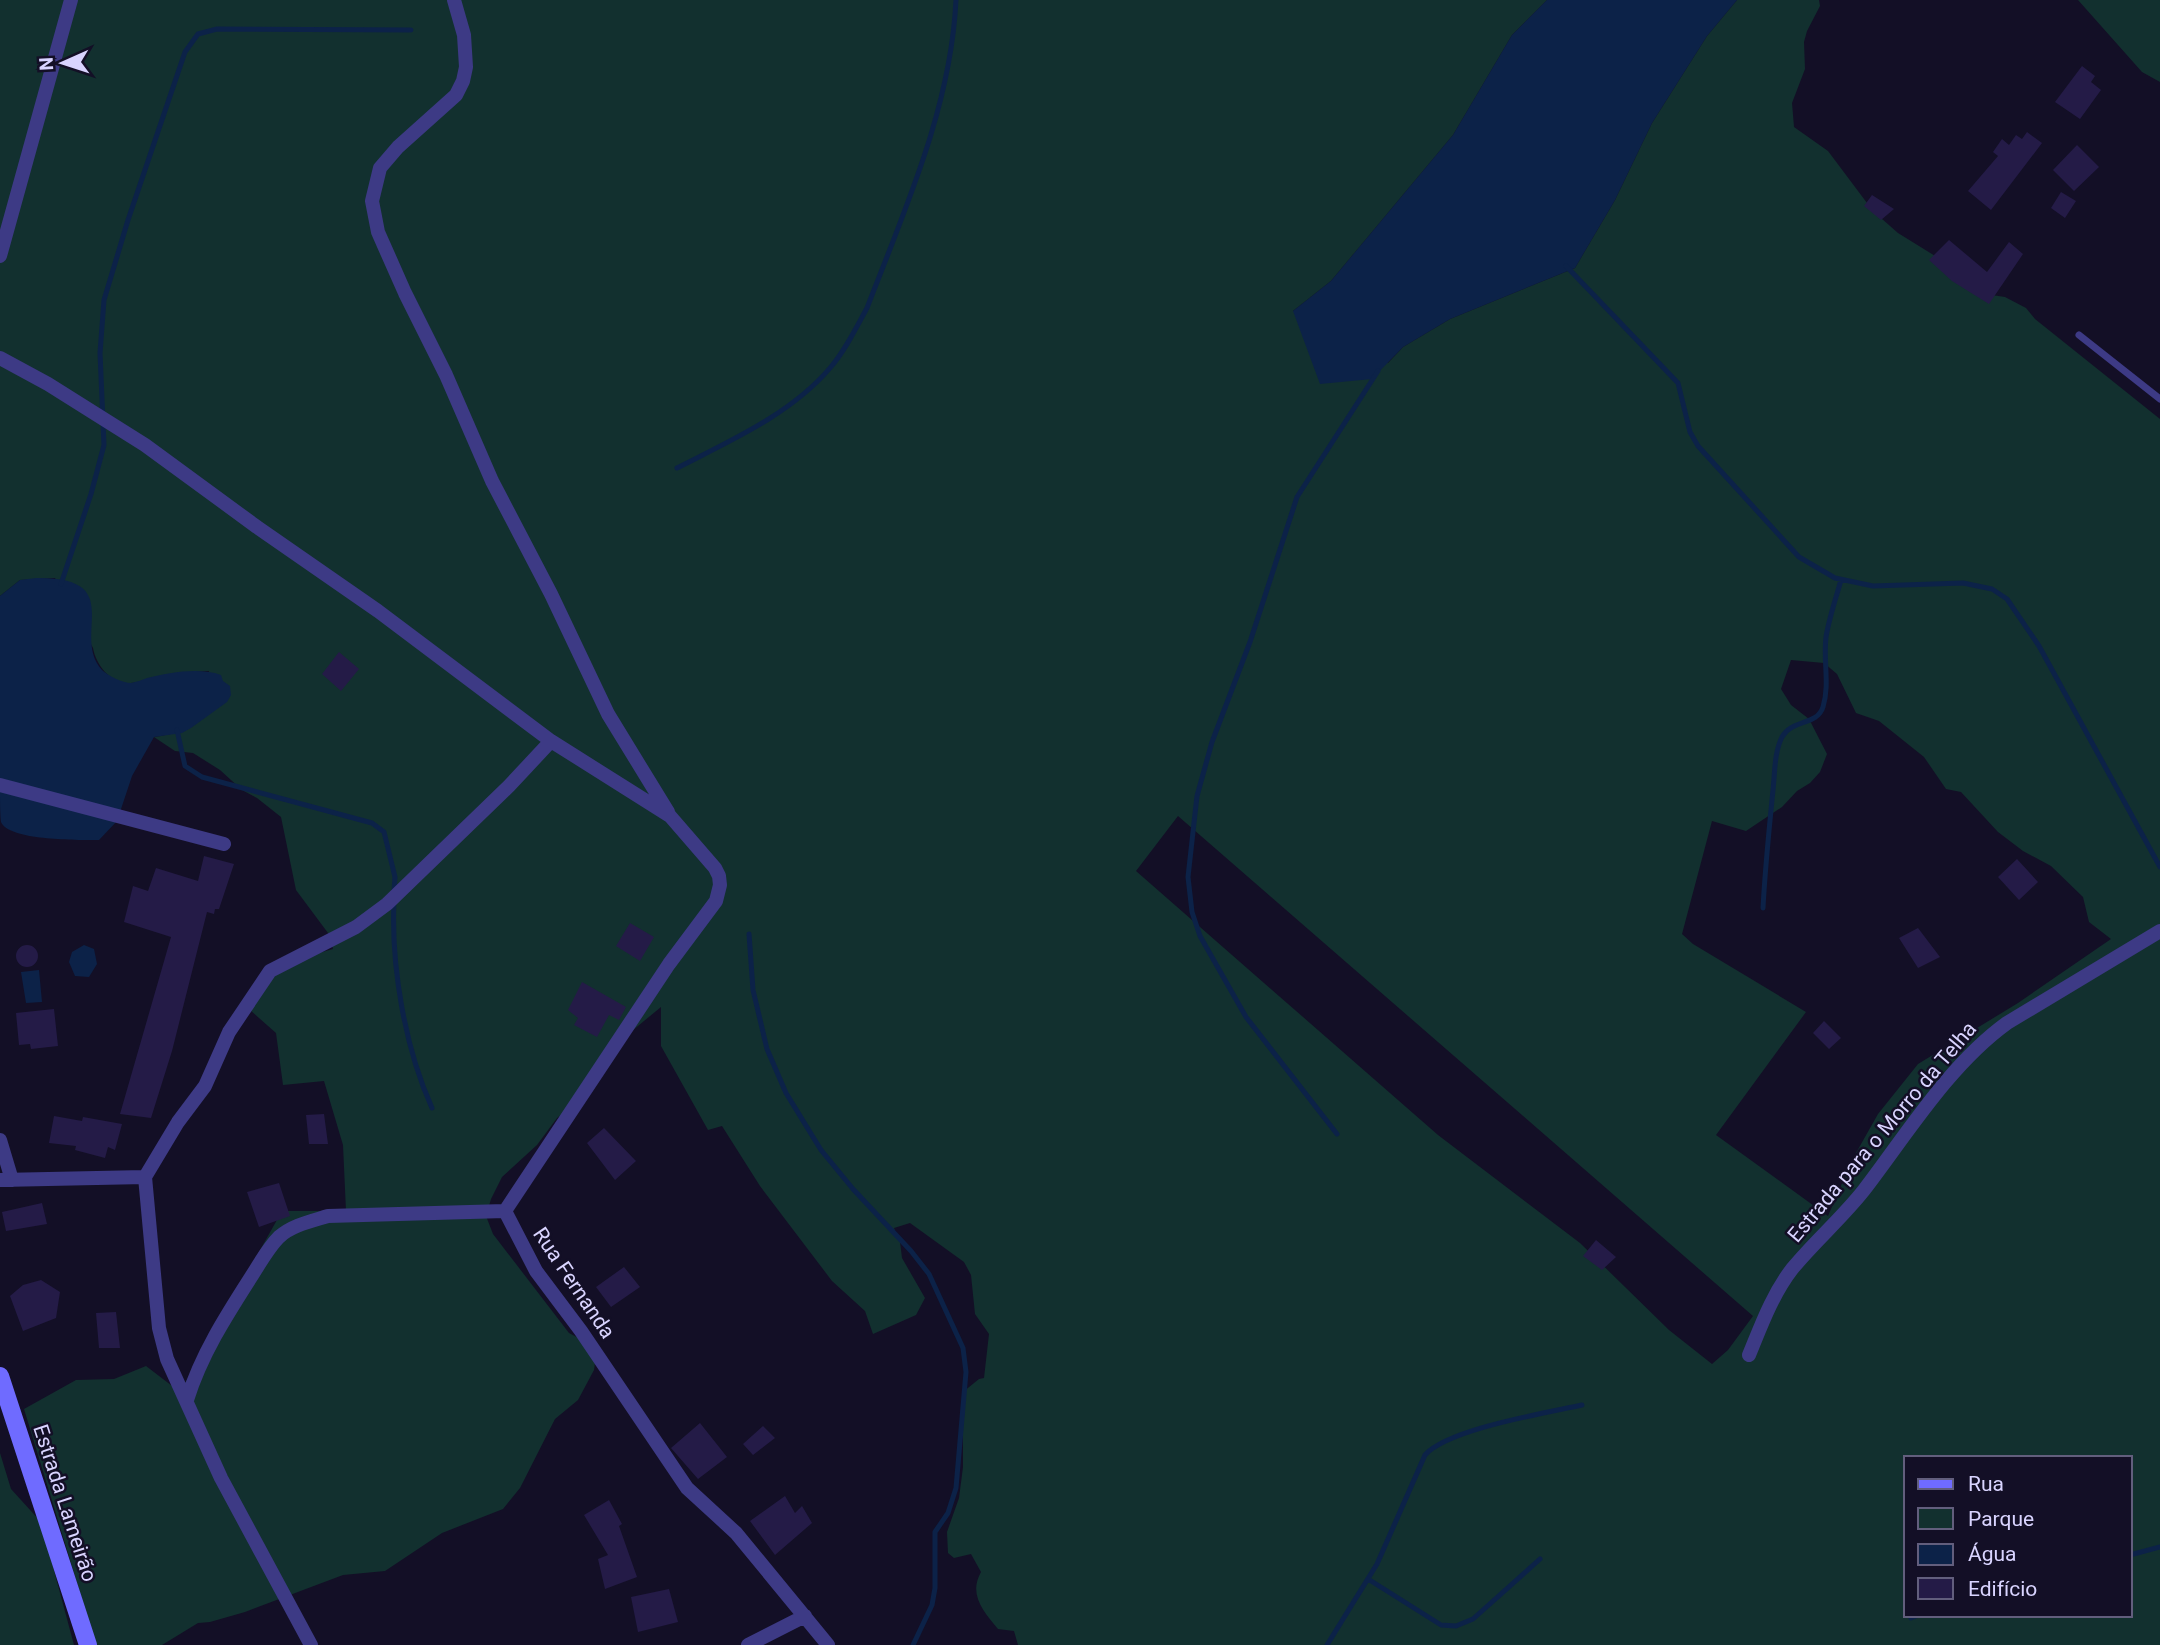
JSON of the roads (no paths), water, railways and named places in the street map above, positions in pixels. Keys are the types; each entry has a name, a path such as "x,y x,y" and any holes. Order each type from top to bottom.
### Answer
{"street":[{"path":"0,256 71,0"},
{"path":"187,1400 195,1374 225,1318 266,1254 280,1236 290,1230 328,1216 505,1211 669,964 719,894 719,876 703,853 670,816 608,714 551,594 492,481 446,375 378,232 372,201 380,168 398,147 456,95 463,81 466,67 464,35 454,0"},
{"path":"0,358 48,384 145,445 378,611 551,741 670,816"},
{"path":"311,1645 220,1478 167,1359 159,1328 145,1177 177,1122 205,1086 229,1032 270,971 355,927 387,904 509,786 551,741"},
{"path":"0,785 224,844"},
{"name":"Estrada para o Morro da Telha","path":"1749,1355 1769,1307 1791,1270 1850,1208 1904,1134 1986,1038 2160,931"},
{"path":"0,1140 6,1180 145,1177"},
{"name":"Rua Fernanda","path":"505,1211 536,1271 582,1331 673,1469 702,1503 736,1533 828,1645"},
{"name":"Estrada Lameirão","path":"0,1376 88,1645"},
{"path":"748,1645 805,1616"}],"lane":[{"path":"2079,335 2160,398"}],"water":[{"path":"1547,0 1737,0 1707,36 1652,123 1615,200 1575,268 1450,319 1403,347 1372,379 1320,384 1293,311 1331,281 1453,135 1512,35"},
{"path":"20,580 64,580 81,587 89,597 94,656 102,670 112,677 131,683 174,673 203,671 221,675 223,681 230,686 231,695 227,702 191,728 182,733 154,737 132,776 120,812 0,783 0,596"},
{"path":"0,789 118,820 99,840 46,838 17,833 1,822"},
{"path":"84,945 94,949 97,964 89,977 75,976 69,962 72,952"},
{"path":"39,970 42,1002 26,1003 21,972"}],"waterway":[{"path":"677,468 759,425 797,399 830,368 850,339 867,308 924,157 945,79 956,0"},
{"path":"61,584 104,445 100,353 104,300 185,52 198,34 217,29 411,30"},
{"path":"1566,266 1678,383 1690,432 1698,446 1799,557 1835,578 1873,586 1963,583 1992,589 2007,599 2039,646 2160,867"},
{"path":"1337,1134 1246,1017 1200,936 1192,912 1188,877 1197,796 1212,742 1250,642 1297,497 1378,371"},
{"path":"1763,908 1778,750 1786,731 1815,717 1823,707 1826,690 1826,637 1841,580"},
{"path":"177,730 185,766 202,777 372,823 384,832 395,877 394,891"},
{"path":"394,901 395,953 402,1007 414,1060 432,1108"},
{"path":"749,934 753,990 767,1049 786,1093 821,1150 929,1274 963,1348 966,1372 956,1488 948,1513 935,1532 935,1588 932,1605 913,1645"},
{"path":"1327,1645 1377,1564 1425,1455 1454,1437 1475,1430 1582,1405"},
{"path":"2132,1554 2160,1547"},
{"path":"1368,1579 1441,1625 1456,1626 1473,1619 1540,1559"}]}
